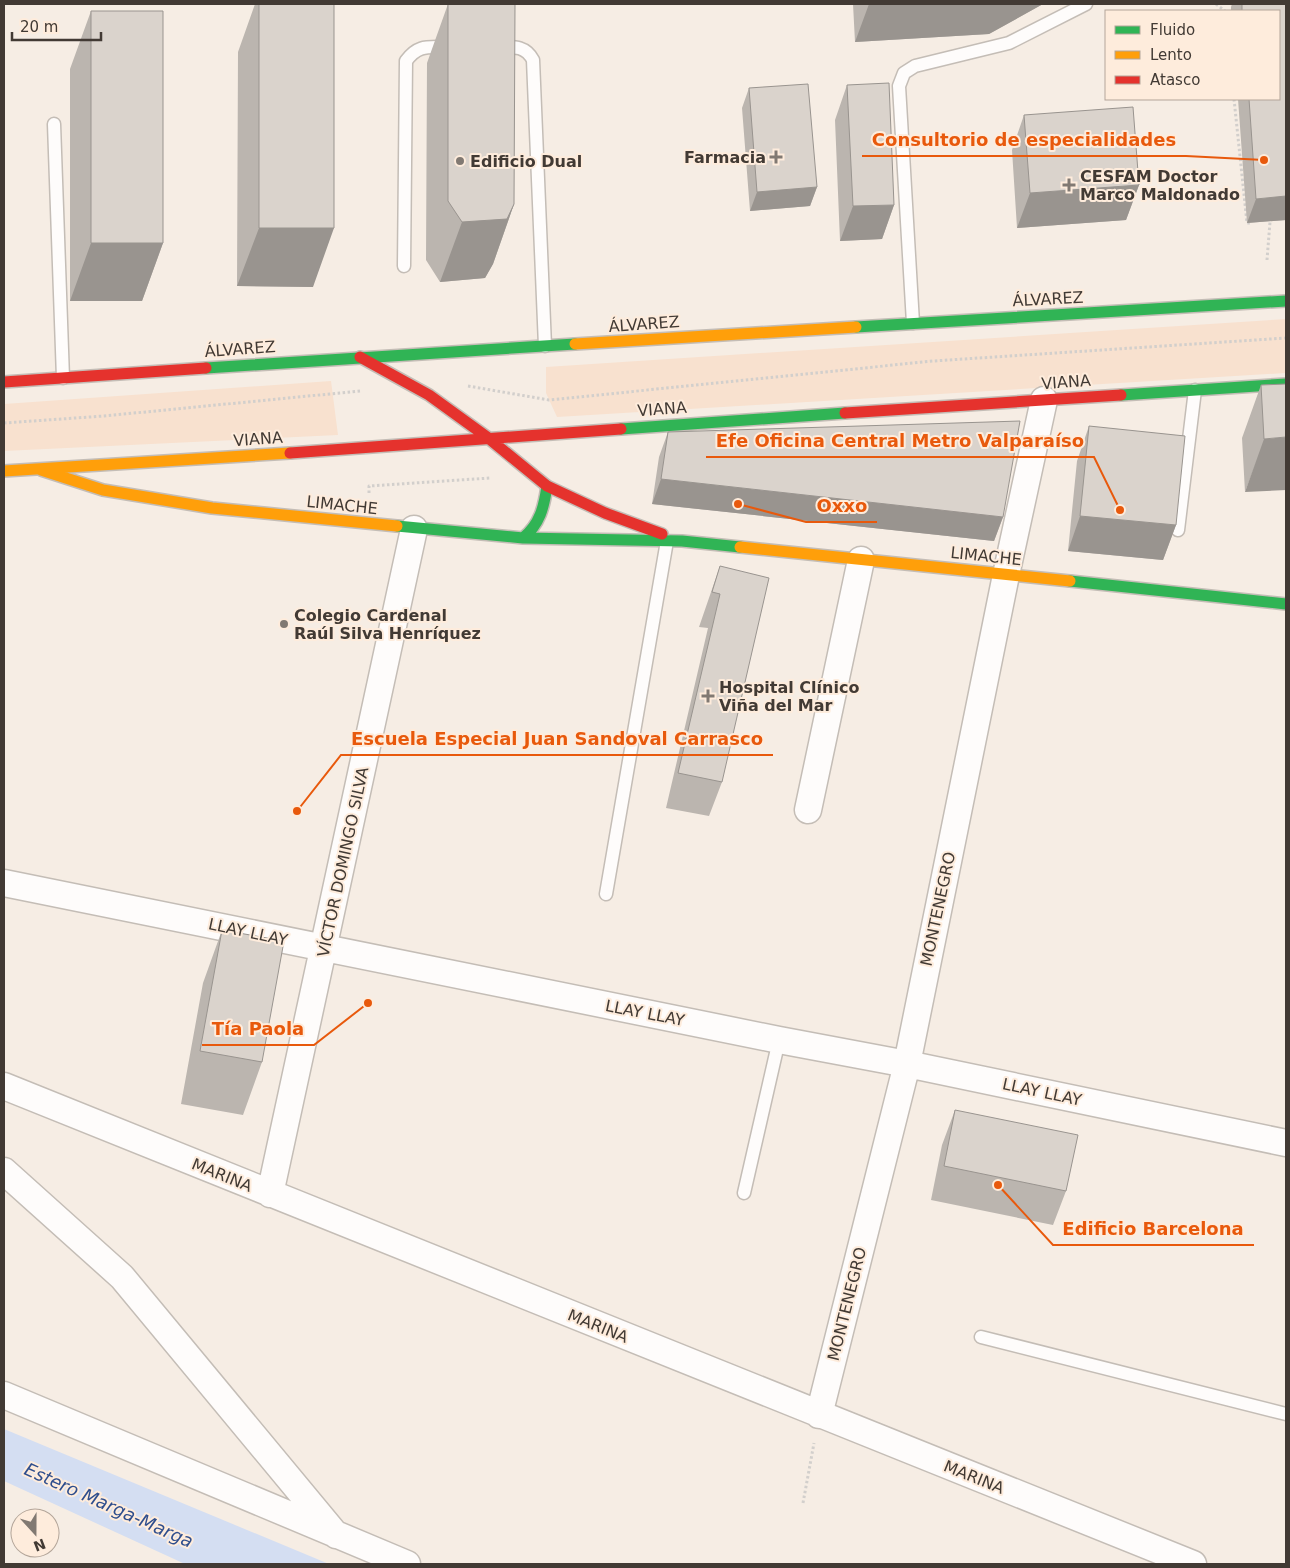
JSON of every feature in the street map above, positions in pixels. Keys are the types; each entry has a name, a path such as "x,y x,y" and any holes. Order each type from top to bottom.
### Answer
{"main road":[{"name":"ÁLVAREZ","path":"4,382 360,357 1286,301"},
{"name":"LIMACHE","path":"360,357 422,390 487,437 548,486 605,513 682,541"},
{"name":"VIANA","path":"40,469 201,460 487,437 1286,384"},
{"name":"LIMACHE","path":"4,471 40,469 103,490 212,508 414,529 522,538 682,541 1286,604"},
{"path":"522,538 534,529 540,518 548,486"}],"street":[{"name":"MONTENEGRO","path":"819,1415 907,1064 1006,575 1044,400"},
{"name":"VÍCTOR DOMINGO SILVA","path":"270,1194 325,948 414,529"},
{"path":"808,810 861,560"},
{"name":"LLAY LLAY","path":"4,882 779,1040 907,1064 1286,1143"},
{"name":"MARINA","path":"4,1086 1193,1564"},
{"path":"4,1171 122,1276 336,1535"},
{"path":"4,1394 407,1564"}],"lane":[{"path":"913,323 899,86 904,73 915,66 1009,43 1086,4"},
{"path":"404,266 406,61 414,50 463,47"},
{"path":"482,47 519,47 529,51 533,60 545,346"},
{"path":"54,124 64,378"},
{"path":"1178,530 1195,390"},
{"path":"606,894 667,541"},
{"path":"744,1193 779,1040"},
{"path":"981,1337 1286,1414"}],"path":[{"path":"1234,100 1247,223 1255,223"},
{"path":"1262,222 1278,221"},
{"path":"1267,260 1270,222"},
{"path":"463,385 549,400 933,361 1286,338"},
{"path":"4,423 104,416 366,390"},
{"path":"803,1503 819,1415"}],"shaded area":[{"path":"1286,319 1286,373 557,417 546,393 546,367"},
{"path":"331,381 338,435 4,451 4,404"}],"water":[{"name":"Estero Marga-Marga","path":"4,1429 329,1564 185,1564 4,1481"}],"building":[{"path":"259,4 334,4 334,228 259,228"},
{"path":"448,4 515,4 514,204 507,219 462,222 448,201"},
{"path":"1242,4 1286,4 1286,196 1256,199 1249,100 1280,100 1280,10 1242,10"},
{"path":"91,11 163,11 163,243 91,243"},
{"path":"889,83 894,205 853,206 847,85"},
{"name":"Farmacia","path":"808,84 817,187 757,192 749,88"},
{"path":"1133,107 1139,185 1030,193 1024,115"},
{"path":"1286,384 1286,437 1264,439 1261,385"},
{"path":"1020,421 1003,517 661,479 668,432"},
{"path":"1089,426 1185,436 1176,525 1080,516"},
{"path":"720,566 769,578 722,782 678,773 720,594 712,592"},
{"path":"222,930 284,941 262,1062 200,1051"},
{"path":"955,1110 1078,1135 1066,1191 944,1166"}],"traffic: fast":[{"path":"856,327 1286,301"},
{"path":"206,368 575,344"},
{"path":"1121,395 1286,384"},
{"path":"621,429 845,413"},
{"path":"523,538 534,527 540,515 547,486"},
{"path":"397,526 523,538 682,541 740,547"},
{"path":"1070,581 1286,604"}],"traffic: slow":[{"path":"575,344 856,327"},
{"path":"4,471 290,453"},
{"path":"41,470 103,490 212,508 397,526"},
{"path":"740,547 1070,581"}],"traffic: jam":[{"path":"360,357 429,395 487,437 547,486 605,513 662,534"},
{"path":"4,382 206,368"},
{"path":"845,413 1121,395"},
{"path":"290,453 621,429"}],"place":[{"name":"Farmacia","path":"776,157"},
{"name":"Consultorio de especialidades","path":"1264,160"},
{"name":"Edificio Dual","path":"460,161"},
{"name":"CESFAM Doctor Marco Maldonado","path":"1069,185"},
{"name":"Oxxo","path":"738,504"},
{"name":"Efe Oficina Central Metro Valparaíso","path":"1120,510"},
{"name":"Colegio Cardenal Raúl Silva Henríquez","path":"284,624"},
{"name":"Hospital Clínico Viña del Mar","path":"708,696"},
{"name":"Escuela Especial Juan Sandoval Carrasco","path":"297,811"},
{"name":"Tía Paola","path":"368,1003"},
{"name":"Edificio Barcelona","path":"998,1185"}]}
